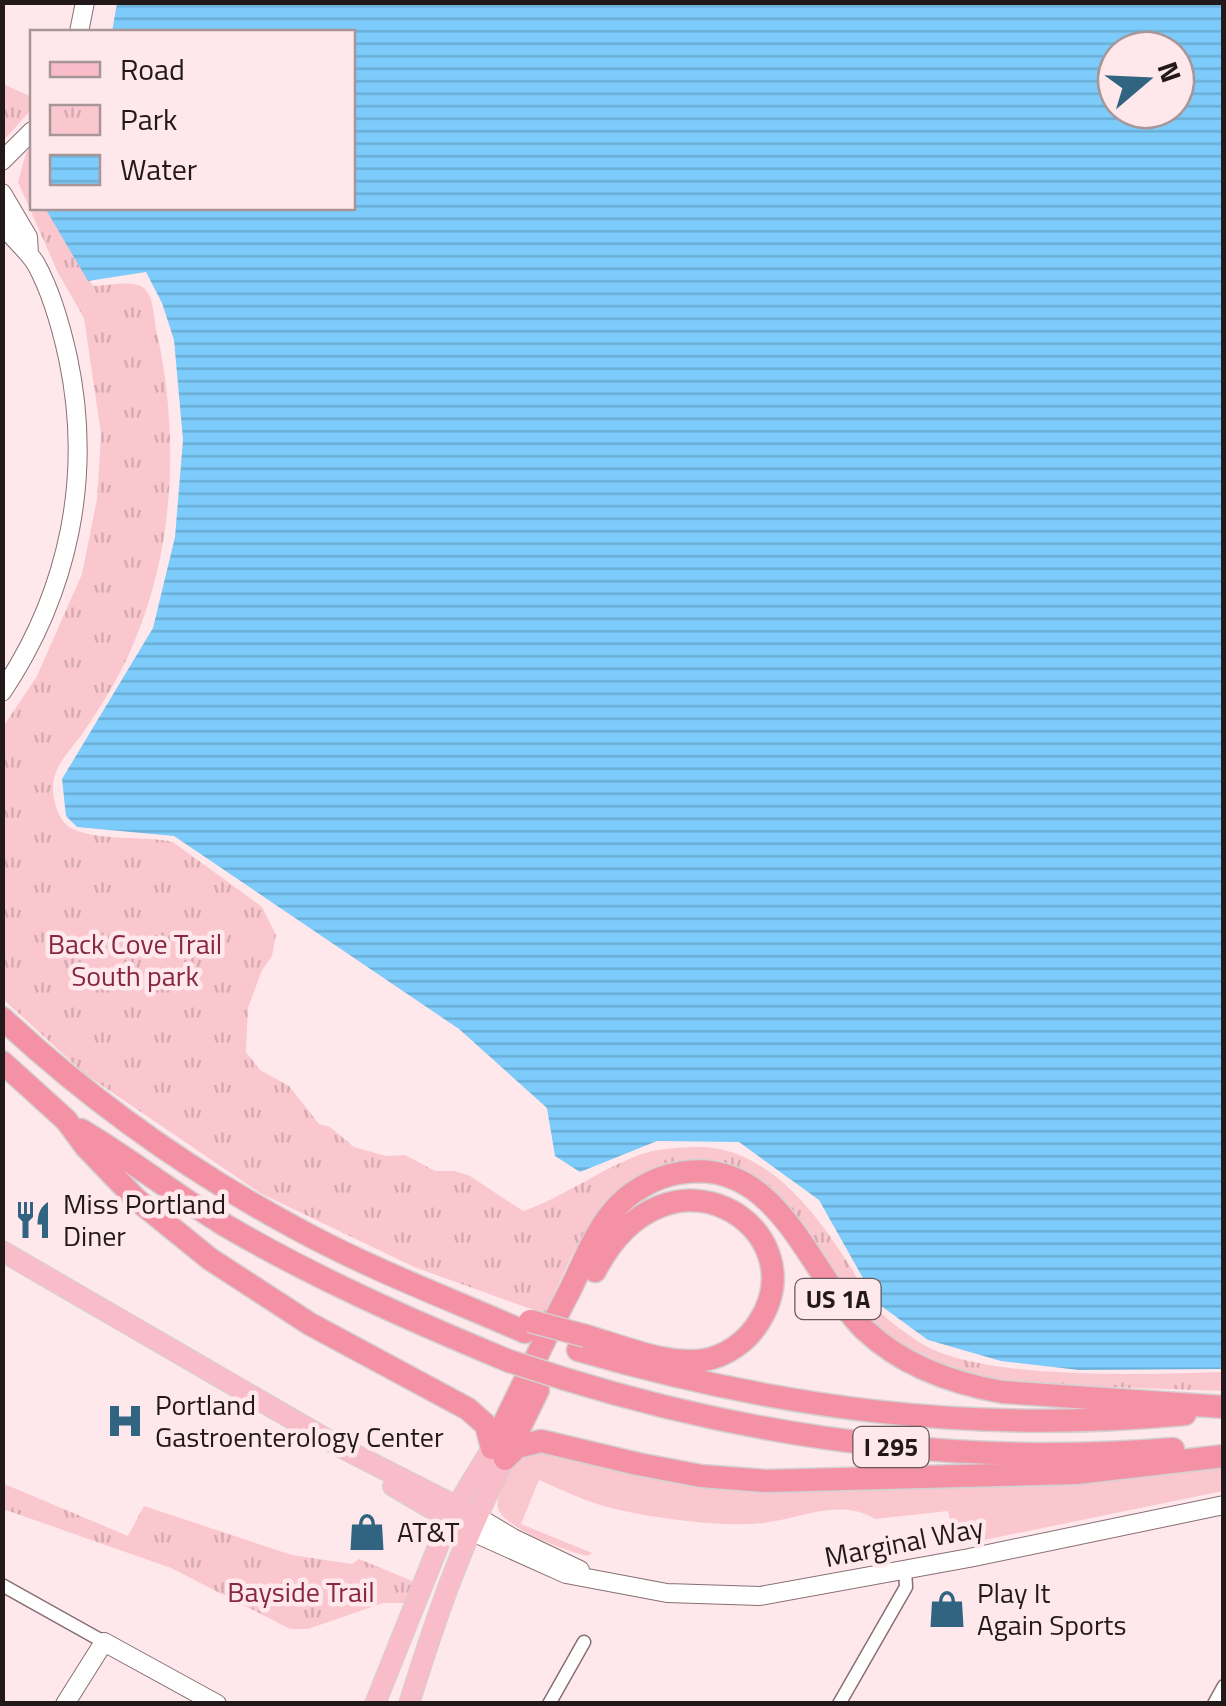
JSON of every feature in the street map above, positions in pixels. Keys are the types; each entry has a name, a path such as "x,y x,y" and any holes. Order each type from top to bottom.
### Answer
{"highway":[{"name":"I 295","path":"2,1018 90,1092 210,1178 303,1232 451,1299 698,1382 779,1400 913,1417 1076,1422 1224,1409"},
{"name":"I 295","path":"2,1062 66,1120 168,1189 278,1255 396,1315 565,1379 748,1426 912,1450 1080,1455 1224,1445"},
{"path":"66,1120 86,1148 136,1199 210,1260 310,1324 468,1409 486,1425 498,1453"},
{"name":"US 1A","path":"498,1453 592,1245 614,1210 650,1183 688,1172 730,1177 758,1191 784,1218 822,1278 854,1318 882,1344 923,1369 972,1387 1002,1392 1224,1409"},
{"path":"498,1453 600,1260 634,1221 670,1202 697,1199 734,1211 760,1240 772,1277 768,1303 749,1336 728,1352 690,1361 582,1343"},
{"path":"498,1453 541,1441 701,1476 830,1482 1092,1472 1224,1456"}],"main road":[{"name":"Marginal Way","path":"2,1251 371,1464 388,1482 462,1518"},
{"name":"US 1A","path":"375,1704 462,1518 498,1453"},
{"name":"US 1A","path":"409,1704 462,1518"}],"street":[{"path":"80,30 84,2"},
{"path":"2,161 30,133"},
{"path":"2,193 28,237 29,254 61,328 78,419 79,459 73,517 60,578 34,640 2,692"},
{"path":"2,224 29,254"},
{"name":"Marginal Way","path":"462,1518 544,1566 566,1574 667,1593 746,1596 789,1593 1224,1505"},
{"path":"840,1704 906,1586 906,1570"},
{"path":"2,1585 217,1704"},
{"path":"65,1704 104,1642"},
{"path":"549,1704 584,1642"},
{"path":"169,1680 196,1704"},
{"path":"1214,1704 1224,1686"}],"green space":[{"path":"3,84 30,96 30,111 3,141"},
{"name":"Back Cove Trail South park","path":"30,148 30,209 18,182"},
{"name":"Back Cove Trail South park","path":"30,210 46,210 93,286 134,284 145,289 153,310 164,371 170,449 165,527 148,603 118,676 56,771 54,800 63,821 71,828 83,833 173,842 262,907 276,935 272,956 262,970 248,1008 246,1052 260,1070 289,1086 319,1124 330,1127 354,1147 386,1156 405,1155 435,1171 470,1176 523,1211 651,1151 691,1147 743,1156 765,1169 805,1205 838,1248 871,1302 924,1345 952,1357 1027,1370 1112,1374 1223,1372 1223,1391 1019,1384 949,1371 885,1335 857,1310 780,1197 751,1175 677,1163 654,1167 604,1202 572,1255 545,1314 414,1267 260,1193 85,1074 3,999 3,727 37,676 82,574 97,499 101,434 84,318 58,273"},
{"path":"543,1449 791,1491 1112,1479 1224,1468 1223,1491 955,1546 948,1511 875,1519 849,1510 835,1510 764,1523 709,1523 611,1508 539,1480 521,1524 592,1553 588,1556 523,1531 502,1516 498,1508 500,1493 514,1467 526,1456"},
{"name":"Bayside Trail","path":"2,1483 128,1536 144,1506 292,1555 352,1564 359,1559 422,1585 415,1603 383,1603 308,1629 290,1629 171,1568 3,1509"}],"water":[{"path":"117,3 1223,3 1223,1369 1079,1370 1001,1361 928,1340 877,1303 819,1200 739,1142 657,1141 580,1172 555,1156 547,1108 459,1029 174,836 77,827 66,816 62,779 153,628 175,537 183,440 174,340 146,272 88,281 46,210 355,210 355,30 112,30"}],"place":[{"name":"Miss Portland Diner","path":"33,1220"},
{"name":"Portland Gastroenterology Center","path":"125,1421"},
{"name":"AT&T","path":"367,1532"},
{"name":"Play It Again Sports","path":"947,1609"}]}
